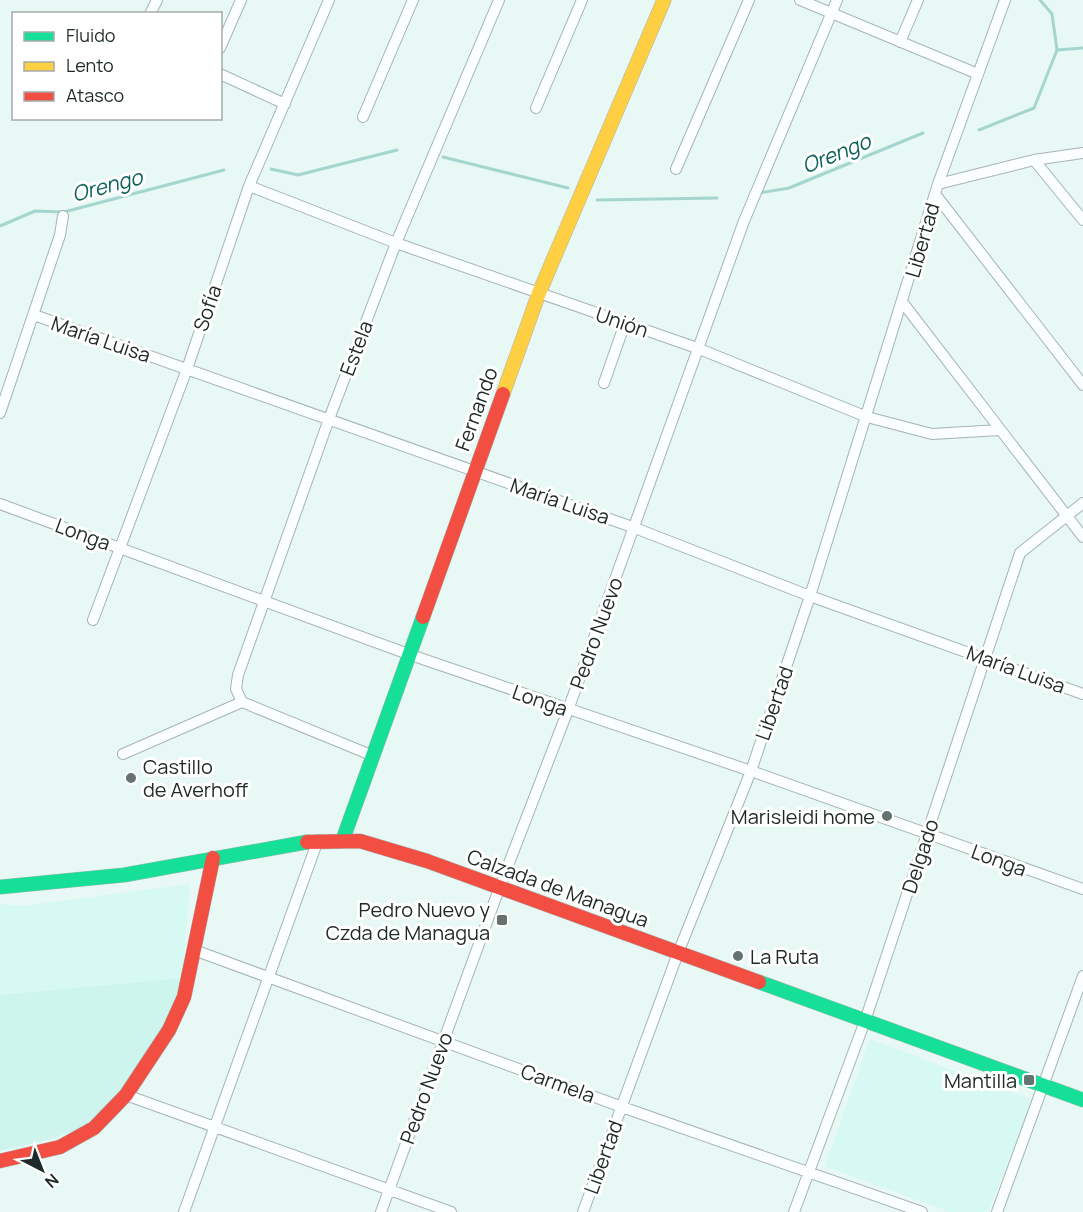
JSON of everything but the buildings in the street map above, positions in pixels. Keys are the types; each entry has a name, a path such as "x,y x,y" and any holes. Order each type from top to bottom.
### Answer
{"street":[{"path":"222,43 241,0"},
{"name":"Sofía","path":"93,620 186,369 249,186 329,0"},
{"path":"363,117 413,0"},
{"name":"Estela","path":"242,702 236,689 238,675 329,419 396,243 499,0"},
{"path":"536,108 582,0"},
{"name":"Fernando","path":"343,839 371,755 539,293 664,0"},
{"path":"676,169 748,0"},
{"path":"800,0 978,74"},
{"name":"Pedro Nuevo","path":"381,1212 499,889 635,528 744,221 837,0"},
{"path":"900,42 918,0"},
{"name":"Libertad","path":"583,1212 678,953 751,771 810,596 937,189 1005,0"},
{"path":"222,75 285,104"},
{"path":"1083,153 1034,160 937,189 1083,385"},
{"path":"1034,160 1083,220"},
{"name":"Unión","path":"249,186 396,243 697,348 867,417 932,434 1000,430"},
{"path":"0,413 34,315 63,216"},
{"path":"903,303 1083,537"},
{"name":"María Luisa","path":"34,315 635,528 810,596 1083,694"},
{"path":"604,383 625,323"},
{"name":"Delgado","path":"794,1212 865,1021 1020,553 1083,503"},
{"name":"Longa","path":"0,504 408,654 751,771 1083,889"},
{"path":"123,754 242,702 371,755"},
{"name":"Calzada de Managua","path":"0,887 124,875 318,840 343,839 403,852 499,889 1083,1100"},
{"path":"184,1212 217,1126 318,840"},
{"path":"0,1161 60,1148 94,1128 126,1095 169,1030 183,997 213,858"},
{"name":"Carmela","path":"194,950 622,1107 811,1171 922,1212"},
{"path":"998,1212 1083,976"},
{"path":"126,1095 451,1212"}],"shaded area":[{"path":"190,884 182,978 0,995 0,904 23,906"},
{"path":"182,978 173,1014 117,1098 83,1127 55,1138 0,1151 0,995"},
{"path":"870,1039 1033,1100 988,1212 950,1212 825,1166"}],"waterway":[{"path":"1040,0 1052,14 1057,50"},
{"name":"Orengo","path":"1057,50 1083,48"},
{"name":"Orengo","path":"979,130 1034,108 1057,50"},
{"name":"Orengo","path":"759,193 789,188 923,133"},
{"name":"Orengo","path":"271,169 298,175 397,150"},
{"name":"Orengo","path":"443,157 568,188"},
{"name":"Orengo","path":"0,226 35,211 64,212 224,170"},
{"name":"Orengo","path":"597,200 717,198"}],"traffic: fast":[{"path":"343,839 423,617"},
{"path":"0,887 124,875 307,842"},
{"path":"759,982 1083,1100"}],"traffic: slow":[{"path":"503,394 539,293 664,0"}],"traffic: jam":[{"path":"423,617 503,394"},
{"path":"307,842 360,841 427,861 759,982"},
{"path":"0,1161 60,1147 94,1128 126,1095 169,1030 184,997 213,858"}],"place":[{"name":"Castillo de Averhoff","path":"131,778"},
{"name":"Marisleidi home","path":"887,816"},
{"name":"Pedro Nuevo y Czda de Managua","path":"502,920"},
{"name":"La Ruta","path":"738,956"},
{"name":"Mantilla","path":"1029,1080"}]}
